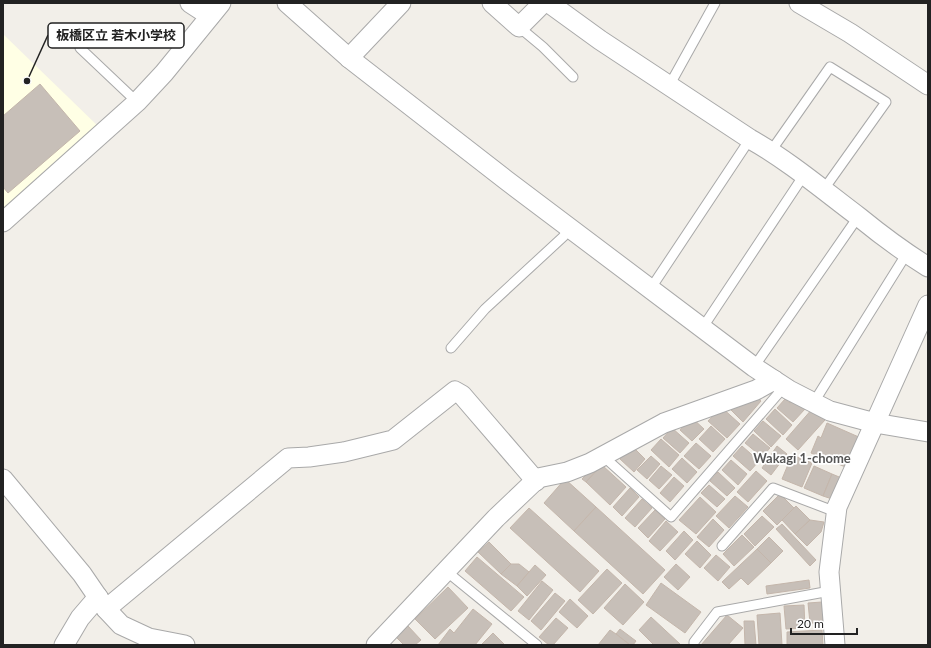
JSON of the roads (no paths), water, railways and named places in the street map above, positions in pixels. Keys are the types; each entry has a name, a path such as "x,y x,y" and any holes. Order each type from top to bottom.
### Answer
{"street":[{"path":"3,222 137,102 164,73 215,9 190,3"},
{"path":"287,3 349,58 568,226 754,366 779,383 830,411 875,423 928,432"},
{"path":"349,58 401,3"},
{"path":"492,3 519,27 543,3"},
{"path":"549,3 600,40 750,139 771,151 824,189 858,217 928,267"},
{"path":"799,3 850,33 928,85"},
{"path":"835,645 828,572 837,507 928,305"},
{"path":"376,645 496,518 538,478 566,472 590,463 664,423 779,383"},
{"path":"64,645 80,618 102,603 288,458 309,457 344,452 393,440 455,391 462,395 536,481"},
{"path":"3,479 82,574 102,603 121,625 149,638 185,645"}],"lane":[{"path":"669,86 715,3"},
{"path":"519,27 543,46 573,77"},
{"path":"80,48 137,102"},
{"path":"771,151 830,67 886,102 824,189"},
{"path":"651,288 750,139"},
{"path":"703,327 804,175"},
{"path":"754,366 858,217"},
{"path":"451,348 485,309 564,236 568,226"},
{"path":"814,402 907,253"},
{"path":"603,456 671,517 779,383"},
{"path":"722,546 773,488 836,512"},
{"path":"446,571 537,645"},
{"path":"694,645 694,642 717,612 830,591"}],"place":[{"name":"板橋区立 若木小学校","path":"27,81"}],"district":[{"name":"Wakagi 1-chome","path":"802,458"}]}
